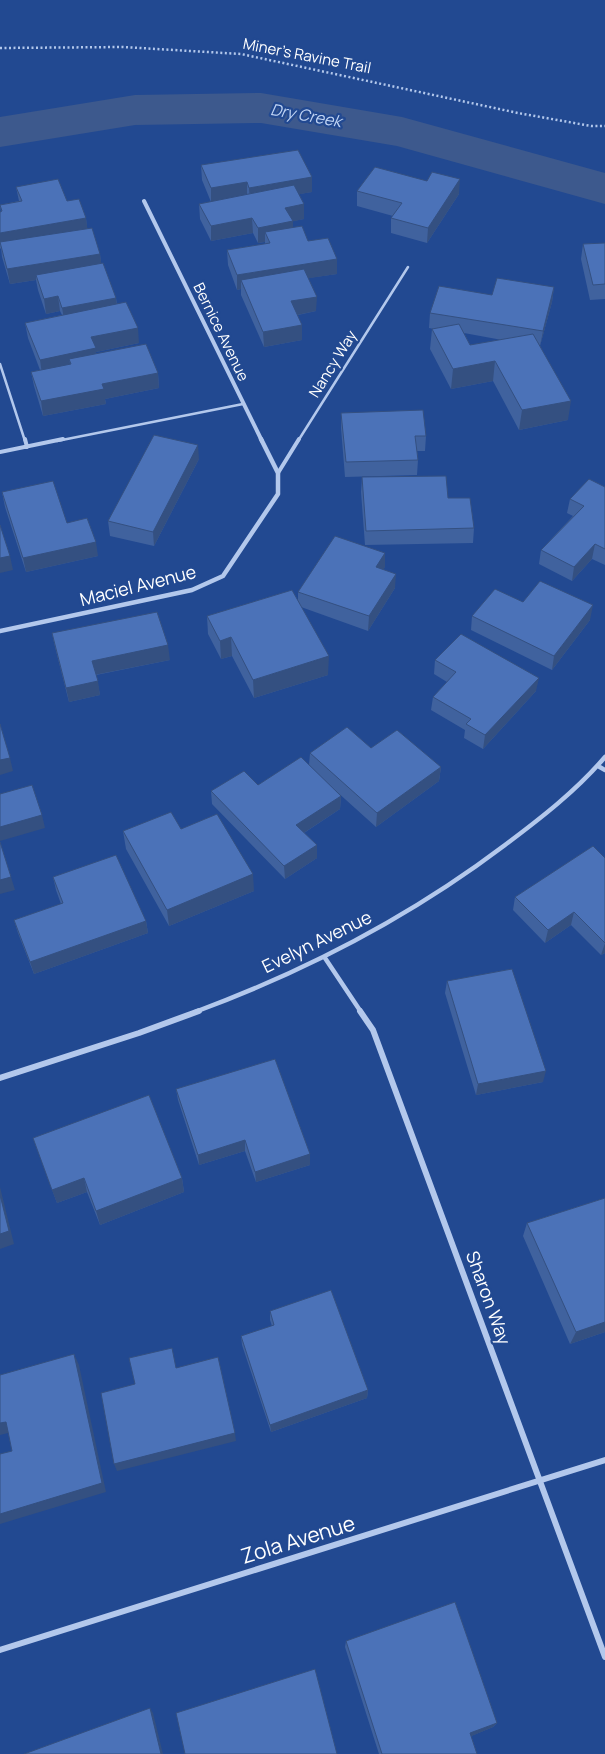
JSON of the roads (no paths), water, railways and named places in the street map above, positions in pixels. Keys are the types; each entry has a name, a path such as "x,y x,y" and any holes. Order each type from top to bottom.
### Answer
{"street":[{"name":"Bernice Avenue","path":"144,201 278,473"},
{"name":"Maciel Avenue","path":"0,631 192,590 223,576 278,494 278,473"},
{"name":"Evelyn Avenue","path":"0,1078 99,1048 325,958 405,914 483,865 546,814 598,766 605,757"},
{"path":"598,766 605,770"},
{"name":"Sharon Way","path":"325,958 373,1030 605,1657"},
{"name":"Zola Avenue","path":"0,1650 540,1482 605,1460"}],"lane":[{"name":"Nancy Way","path":"278,473 408,267"},
{"path":"0,364 27,447"},
{"path":"0,452 243,404"}],"waterway":[{"name":"Dry Creek","path":"0,132 135,110 261,108 402,132 605,189"}]}
